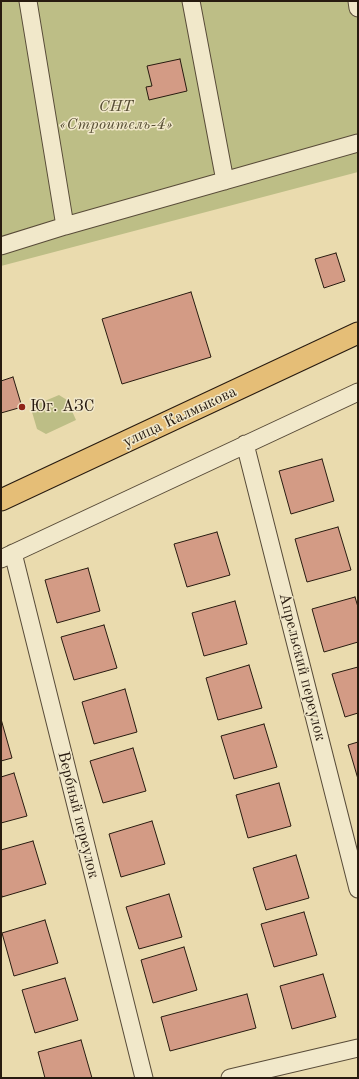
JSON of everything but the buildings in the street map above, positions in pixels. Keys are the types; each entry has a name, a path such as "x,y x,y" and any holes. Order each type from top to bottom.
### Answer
{"main road":[{"name":"улица Калмыкова","path":"1,500 358,333"}],"street":[{"path":"28,1 65,226"},
{"path":"191,1 225,181"},
{"path":"357,1 358,8"},
{"path":"1,246 65,226 358,143"},
{"path":"7,556 358,392"},
{"name":"Апрельский переулок","path":"245,444 358,889"},
{"name":"Вербный переулок","path":"7,556 144,1078"},
{"path":"230,1078 358,1048"}],"green space":[{"name":"СНТ «Строитель-4»","path":"1,1 358,1 358,172 1,266"},
{"path":"59,395 67,400 76,420 46,434 37,429 32,412 33,406"}],"place":[{"name":"Юг. АЗС","path":"22,407"}]}
